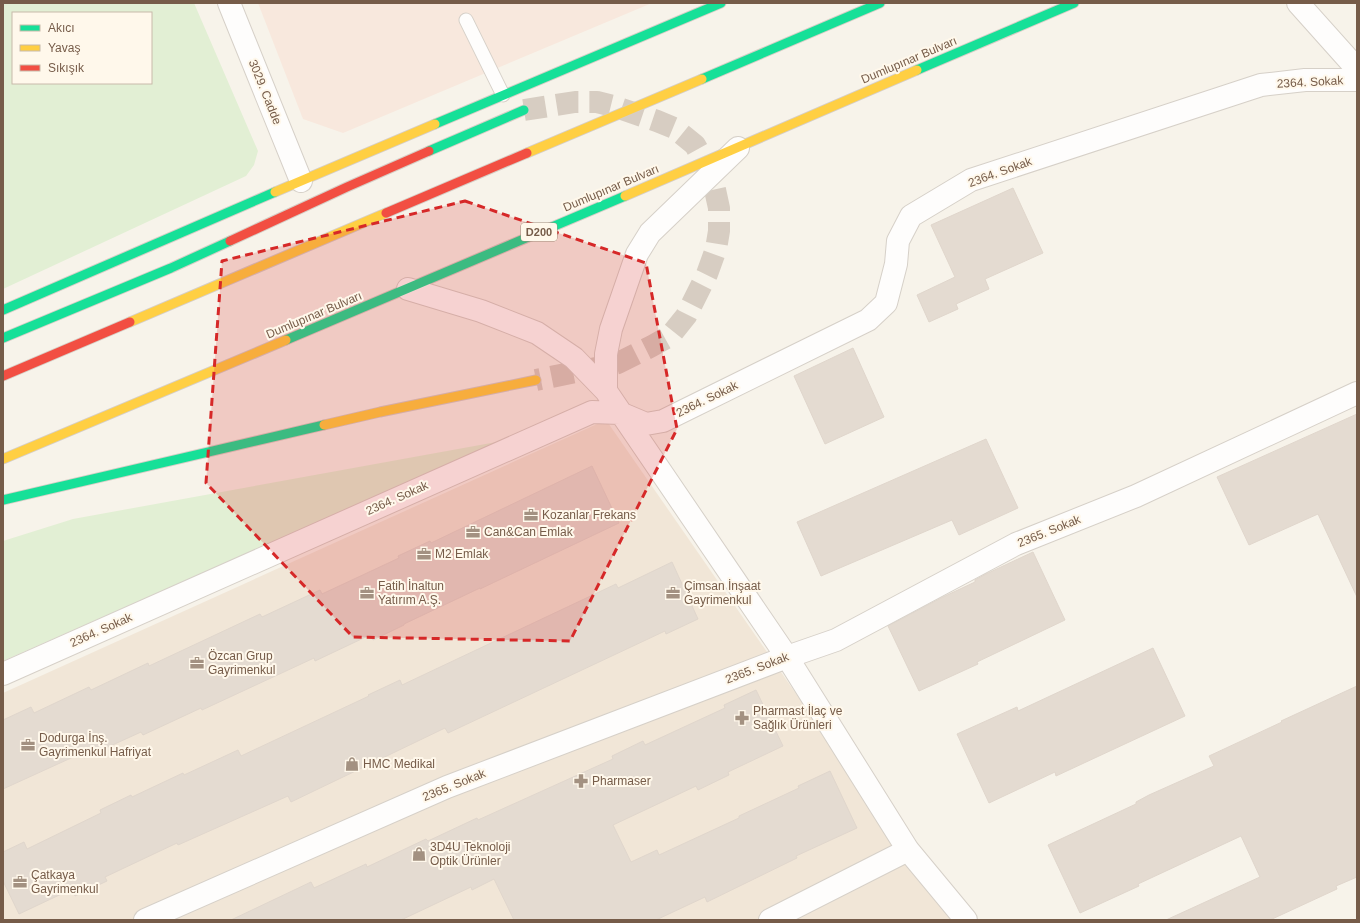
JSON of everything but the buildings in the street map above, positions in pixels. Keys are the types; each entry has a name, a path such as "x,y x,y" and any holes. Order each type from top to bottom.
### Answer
{"highway":[{"path":"3,310 301,181 721,3"},
{"path":"3,376 880,3"},
{"name":"Dumlupınar Bulvarı","path":"3,458 408,288 1074,3"},
{"path":"3,338 171,268 347,187 524,110"},
{"path":"3,500 380,412 536,380"}],"street":[{"name":"3029. Cadde","path":"229,3 301,181"},
{"path":"1298,3 1357,69"},
{"name":"2364. Sokak","path":"3,674 553,428 592,412 620,413 646,424 663,421 868,320 886,303 896,264 898,241 911,216 971,180 1261,85 1305,80 1357,80"},
{"path":"606,391 606,354 611,329 638,254 650,234 741,145"},
{"path":"408,288 481,311 537,333 574,358 606,391 787,657 908,850 966,920"},
{"name":"2365. Sokak","path":"145,920 447,787 787,657 836,640 1016,544 1136,496 1357,393"},
{"path":"770,920 908,850"}],"lane":[{"path":"466,20 503,95"}],"highlighted area":[{"path":"465,201 646,263 677,429 570,641 353,637 206,483 222,261"}],"shaded area":[{"path":"258,3 652,3 343,133 303,119"},
{"path":"606,420 953,920 3,920 3,693"}],"green space":[{"path":"3,3 194,3 258,151 254,165 246,176 3,289"},
{"path":"502,441 3,661 3,541 73,519"}],"tunnel":[{"path":"524,110 575,102 597,102 613,106 674,128 695,145 712,176 719,208 719,231 716,249 707,274 686,316 670,336 618,363 536,380"}],"traffic: fast":[{"path":"435,124 721,3"},
{"path":"702,79 880,3"},
{"path":"917,70 1074,3"},
{"path":"429,151 524,110"},
{"path":"3,310 275,192"},
{"path":"286,340 625,196"},
{"path":"3,338 171,268 230,241"},
{"path":"3,500 324,425"}],"traffic: slow":[{"path":"625,196 917,70"},
{"path":"527,153 702,79"},
{"path":"275,192 435,124"},
{"path":"130,322 386,213"},
{"path":"3,459 286,340"},
{"path":"324,425 536,380"}],"traffic: jam":[{"path":"230,241 429,151"},
{"path":"386,213 527,153"},
{"path":"3,376 130,322"}],"place":[{"name":"Kozanlar Frekans","path":"531,515"},
{"name":"Can&Can Emlak","path":"473,532"},
{"name":"M2 Emlak","path":"424,554"},
{"name":"Fatih İnaltun Yatırım A.Ş.","path":"367,593"},
{"name":"Çimsan İnşaat Gayrimenkul","path":"673,593"},
{"name":"Özcan Grup Gayrimenkul","path":"197,663"},
{"name":"Pharmast İlaç ve Sağlık Ürünleri","path":"742,718"},
{"name":"Dodurga İnş. Gayrimenkul Hafriyat","path":"28,745"},
{"name":"HMC Medikal","path":"352,764"},
{"name":"Pharmaser","path":"581,781"},
{"name":"3D4U Teknoloji Optik Ürünler","path":"419,854"},
{"name":"Çatkaya Gayrimenkul","path":"20,882"}]}
